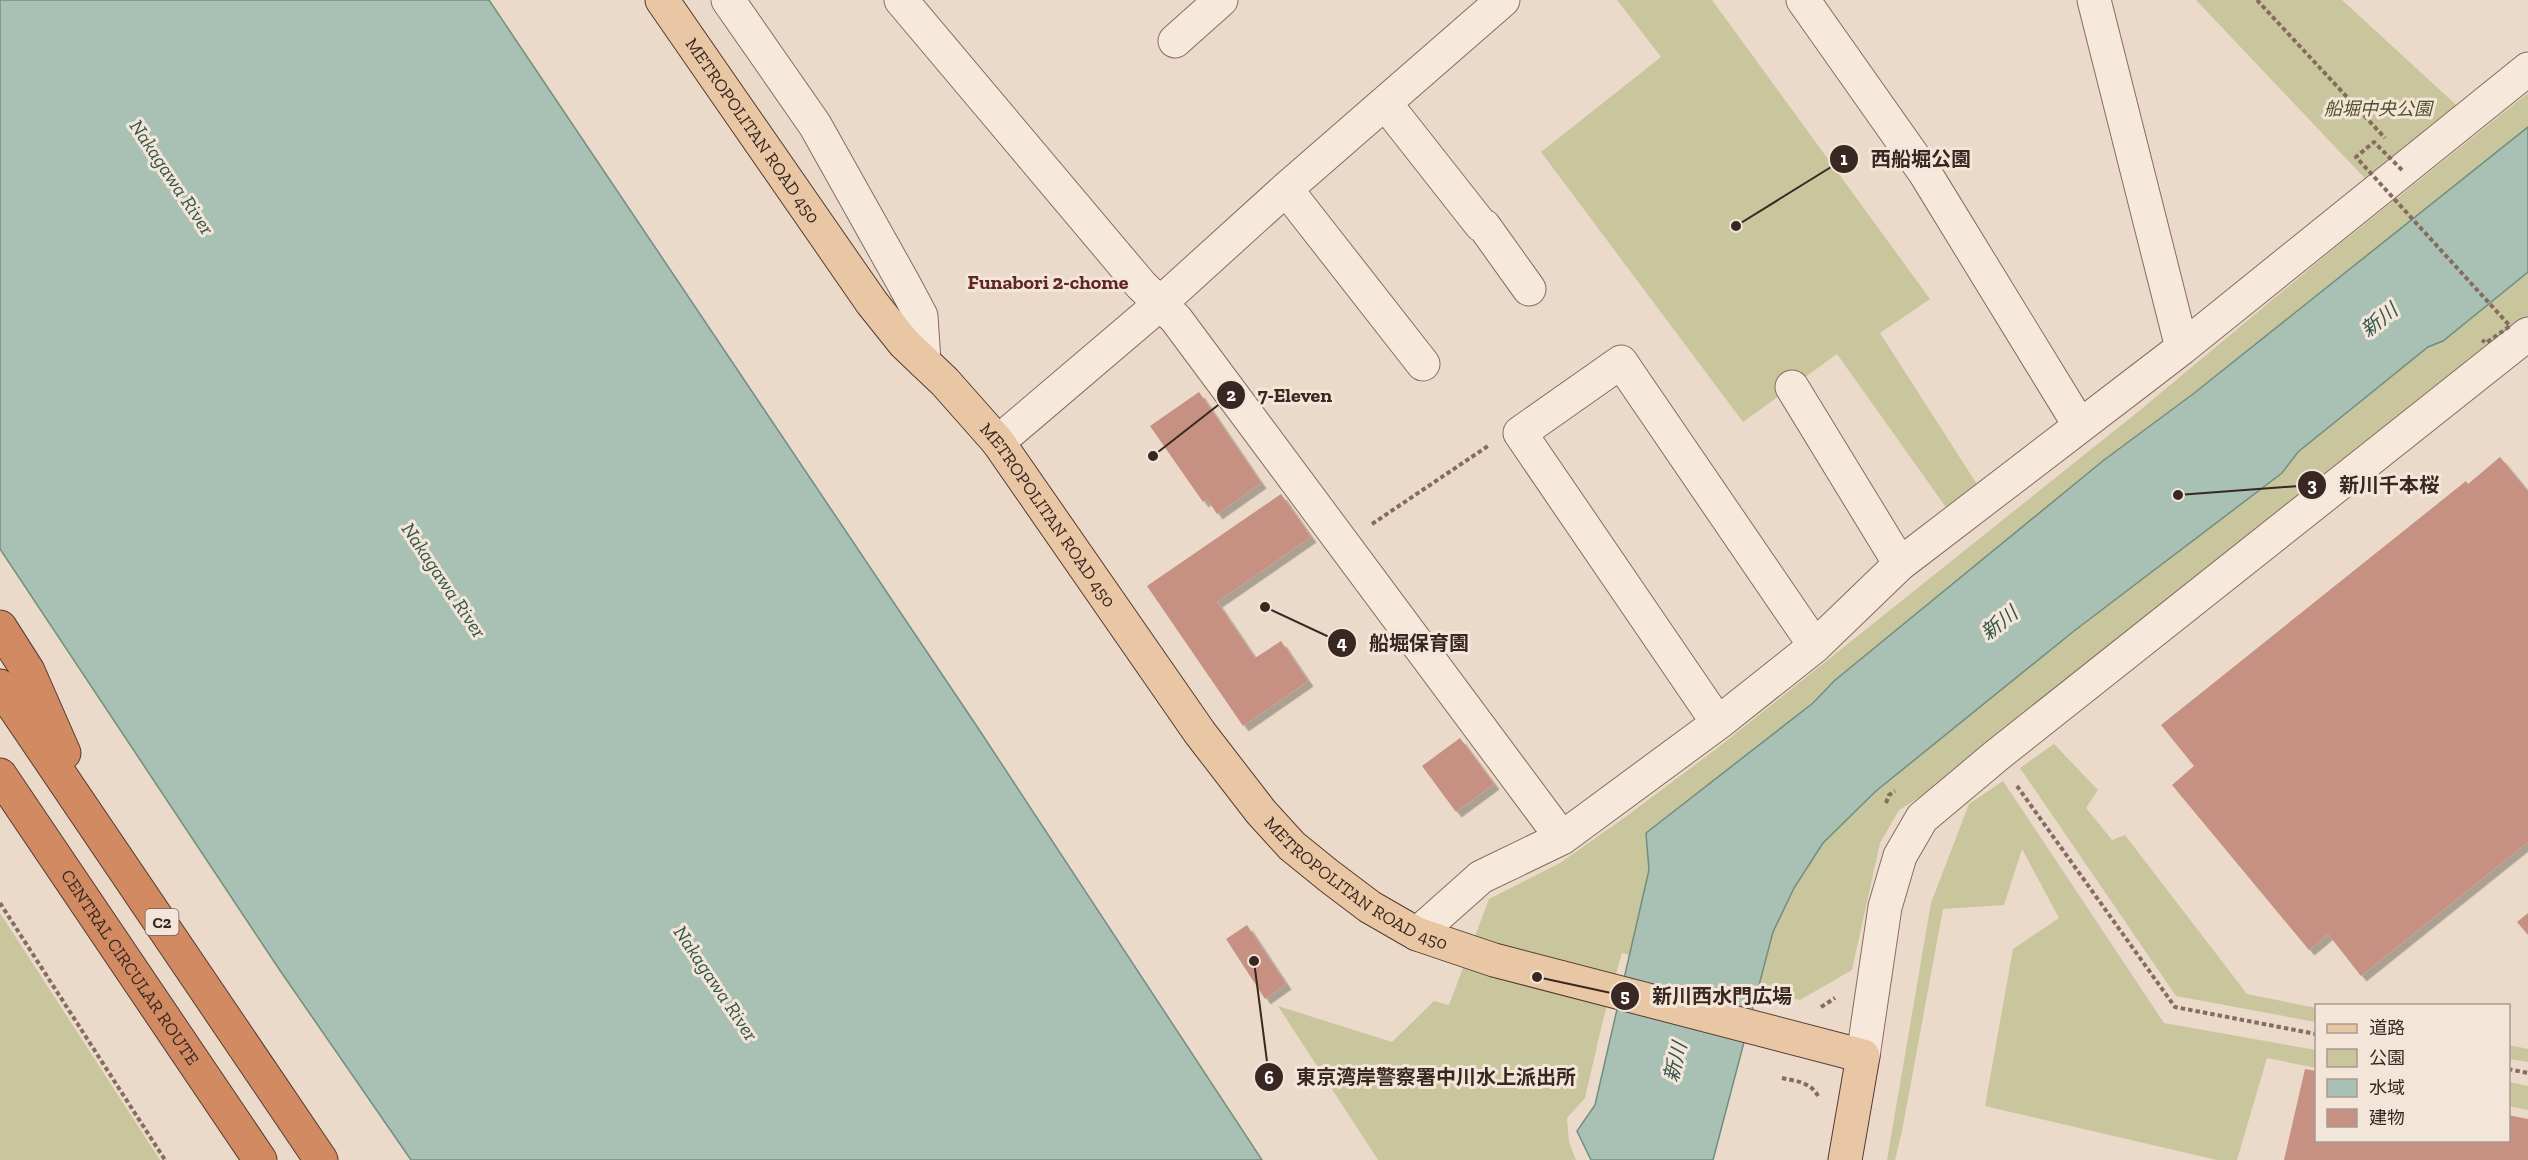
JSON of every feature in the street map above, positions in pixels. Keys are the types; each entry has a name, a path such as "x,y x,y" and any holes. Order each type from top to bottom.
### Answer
{"highway":[{"path":"0,627 27,671 96,825"},
{"name":"C2","path":"0,686 321,1160"},
{"name":"CENTRAL CIRCULAR ROUTE","path":"0,775 260,1160"},
{"path":"0,801 108,936"}],"main road":[{"name":"METROPOLITAN ROAD 450","path":"662,0 872,303 903,343 924,362 998,442 1200,733 1292,846 1370,907 1416,934 1494,960 1863,1056"},
{"path":"1845,1160 1863,1056"}],"street":[{"path":"728,0 815,125 904,284 921,316 924,362"},
{"path":"902,0 1141,285 1176,319 1345,543 1562,838"},
{"path":"1175,41 1221,0"},
{"path":"998,442 1502,0"},
{"path":"1803,0 1925,173 2080,426"},
{"path":"2094,0 2182,348"},
{"path":"1416,934 1481,877 1562,838 1718,723 1815,646 1900,564 2182,348 2528,69"},
{"path":"1385,103 1484,226 1529,289"},
{"path":"1286,189 1423,364"},
{"path":"1863,1056 1885,907 1900,856 1922,818 1996,756 2528,334"},
{"path":"1718,723 1520,433 1620,362 1815,646"},
{"path":"1792,387 1900,564"}],"path":[{"path":"2257,0 2406,167"},
{"path":"2406,167 2374,142 2356,157 2510,326 2486,344 2482,340"},
{"path":"1345,543 1512,429 1520,433"},
{"path":"1996,756 2175,1007 2315,1034"},
{"path":"0,903 165,1160"},
{"path":"2510,1070 2528,1073"},
{"path":"1782,1078 1806,1084 1815,1091 1820,1100"}],"green space":[{"path":"1617,0 1712,0 1930,299 1880,333 1980,489 1950,513 1837,354 1743,422 1541,152 1661,57"},
{"name":"船堀中央公園","path":"2196,0 2342,0 2465,113 2373,187"},
{"path":"2528,93 2528,330 1993,752 1899,810 1880,843 1852,970 1800,1000 1622,953 1603,1020 1585,1098 1567,1118 1569,1142 1576,1160 1378,1160 1278,1006 1392,1042 1434,1001 1449,1005 1489,899 1560,863 1720,746 2139,411 2331,251"},
{"path":"2054,744 2098,790 2086,808 2112,840 2125,835 2247,994 2315,1008 2315,1022 2176,996 2020,768"},
{"path":"2003,781 2164,1023 2315,1050 2315,1068 2267,1058 2237,1160 2217,1160 1985,1106 2013,949 2059,918 2022,849 2004,905 1943,909 1902,1131 1895,1160 1887,1160 1931,903 1969,804"},
{"path":"0,913 160,1160 0,1160"},
{"path":"2510,1045 2528,1049 2528,1062 2510,1059"},
{"path":"2510,1082 2528,1086 2528,1110 2510,1106"}],"water":[{"name":"Nakagawa River","path":"0,0 489,0 978,728 1262,1160 411,1160 279,969 0,549"},
{"name":"新川","path":"2528,127 2528,272 2443,341 2428,347 2298,452 2282,473 2074,631 1876,791 1823,843 1794,888 1773,932 1713,1160 1591,1160 1577,1131 1595,1105 1649,870 1646,833 1813,703 1834,681 2104,460 2193,394"}],"building":[{"path":"1199,392 1261,483 1217,514 1207,499 1203,502 1150,426"},
{"path":"2500,457 2528,491 2528,842 2361,976 2328,934 2309,950 2172,785 2194,766 2161,725 2466,481 2468,484"},
{"path":"1281,494 1311,537 1217,602 1255,658 1281,641 1308,681 1243,726 1147,586"},
{"path":"1460,738 1494,784 1456,812 1422,766"},
{"path":"2528,913 2528,935 2517,922"},
{"path":"1247,925 1286,984 1265,999 1226,939"},
{"path":"2305,1069 2315,1071 2315,1142 2510,1142 2510,1115 2528,1119 2528,1160 2284,1160"}],"place":[{"name":"西船堀公園","path":"1736,226"},
{"name":"7-Eleven","path":"1153,456"},
{"name":"新川千本桜","path":"2178,495"},
{"name":"船堀保育園","path":"1265,607"},
{"name":"東京湾岸警察署中川水上派出所","path":"1254,961"},
{"name":"新川西水門広場","path":"1537,977"}],"district":[{"name":"Funabori 2-chome","path":"1048,282"}]}
